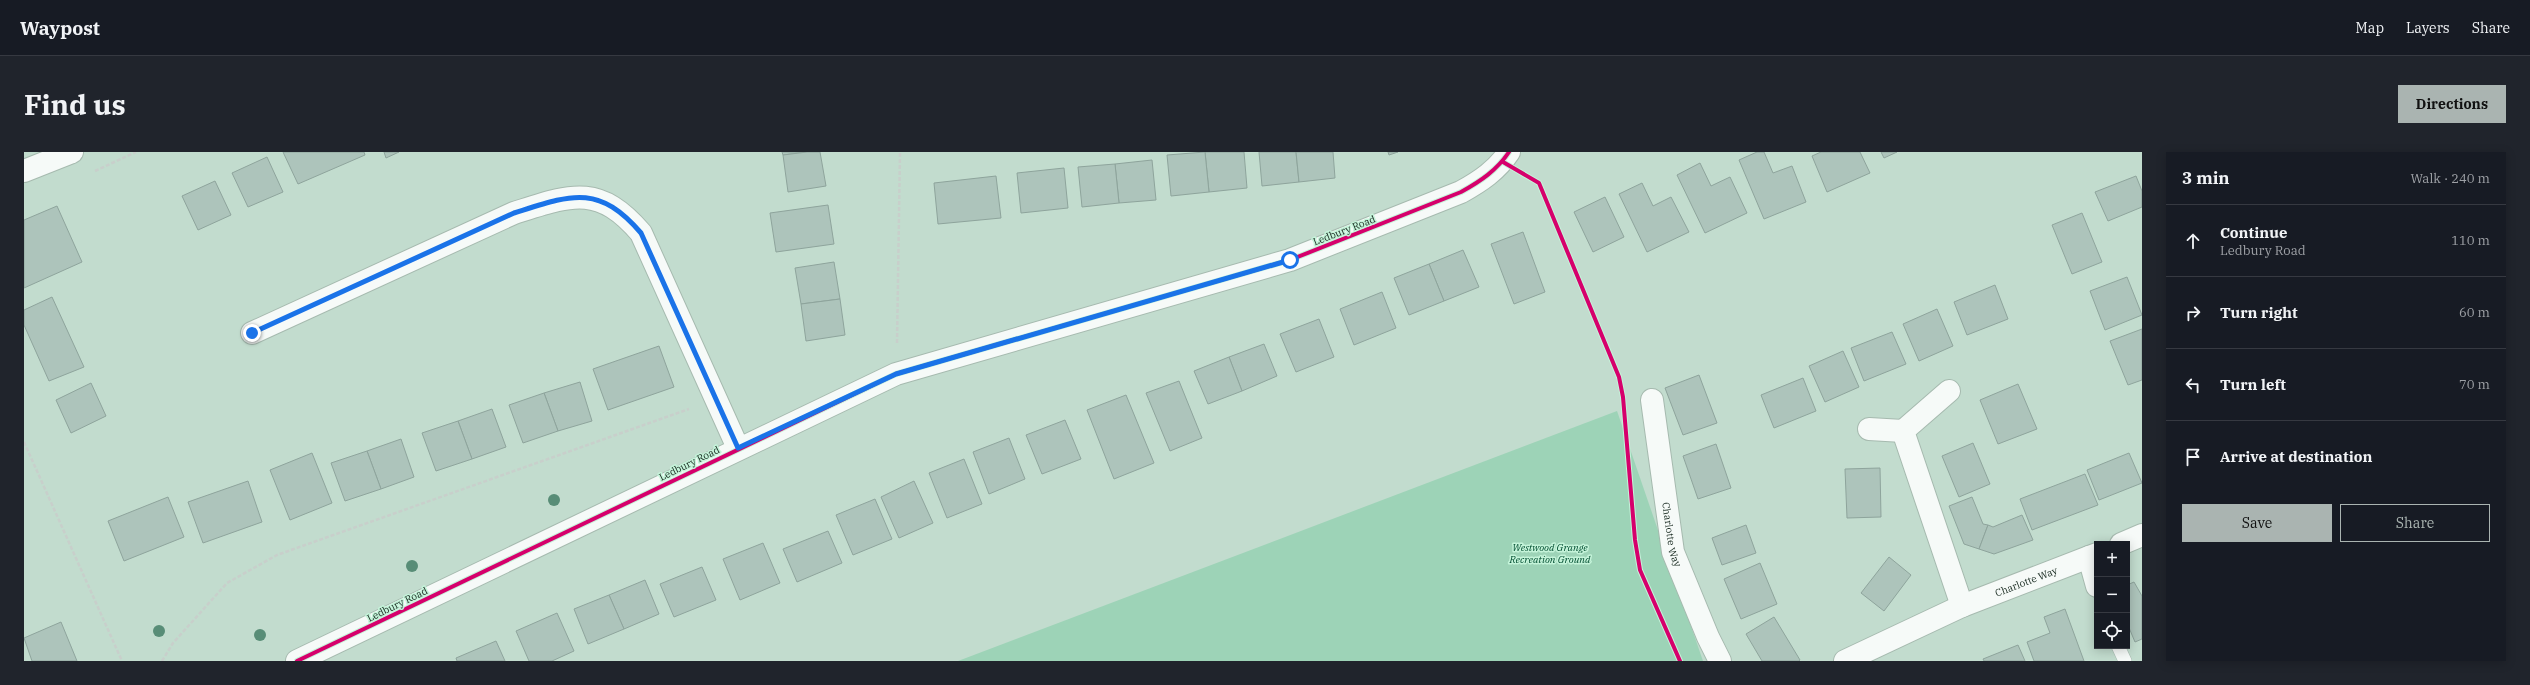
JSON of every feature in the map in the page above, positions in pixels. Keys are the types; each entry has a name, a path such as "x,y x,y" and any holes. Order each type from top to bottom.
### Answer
{"street":[{"path":"24,171 72,152"},
{"name":"Ledbury Road","path":"297,661 738,448 896,374 1290,260 1461,192 1482,181 1506,157"},
{"path":"252,333 514,213 557,200 596,198 624,213 641,233 738,448"},
{"path":"1869,429 1903,431 1949,391"},
{"name":"Charlotte Way","path":"1652,400 1673,552 1708,637 1720,661"},
{"path":"1903,431 1962,606"},
{"path":"2128,541 2142,535"},
{"name":"Charlotte Way","path":"1845,661 1962,606 2093,556 2096,577"}],"lane":[{"path":"2119,649 2124,661"}],"path":[{"path":"896,374 900,152"},
{"path":"162,661 173,643 227,583 277,555 716,400"},
{"path":"24,442 122,661"}],"green space":[{"name":"Westwood Grange Recreation Ground","path":"1617,411 1703,661 958,661"}],"building":[{"path":"283,152 364,152 365,155 298,184"},
{"path":"384,152 399,152 386,158"},
{"path":"782,152 807,152 783,155"},
{"path":"820,152 826,186 788,192 783,155"},
{"path":"1205,152 1244,152 1247,188 1209,192"},
{"path":"1205,152 1209,192 1171,196 1167,155"},
{"path":"1259,152 1296,152 1299,182 1262,186"},
{"path":"1296,152 1333,152 1335,178 1299,182"},
{"path":"1388,152 1398,152 1389,155"},
{"path":"1757,152 1764,152 1773,173 1792,166 1806,202 1764,219 1739,160"},
{"path":"1821,152 1860,152 1870,173 1827,192 1812,156"},
{"path":"1881,152 1897,152 1884,158"},
{"path":"267,157 283,192 248,207 232,173"},
{"path":"1152,160 1156,200 1119,203 1115,164"},
{"path":"1700,163 1711,186 1730,177 1747,213 1705,233 1677,175"},
{"path":"1115,164 1119,203 1082,207 1078,167"},
{"path":"1064,168 1068,208 1021,213 1017,173"},
{"path":"996,176 1001,218 938,224 934,183"},
{"path":"2136,176 2142,191 2142,207 2108,221 2095,192"},
{"path":"215,181 231,215 198,230 182,196"},
{"path":"1642,183 1653,206 1671,197 1689,232 1647,252 1619,194"},
{"path":"1605,197 1624,237 1593,252 1574,212"},
{"path":"828,205 834,244 776,252 770,213"},
{"path":"57,206 82,262 24,288 24,220"},
{"path":"2082,213 2102,262 2072,274 2052,225"},
{"path":"1523,232 1545,292 1514,304 1491,244"},
{"path":"1463,250 1479,287 1444,301 1429,264"},
{"path":"834,262 840,299 801,304 795,268"},
{"path":"1429,264 1444,301 1409,315 1394,278"},
{"path":"2127,277 2142,315 2105,330 2090,291"},
{"path":"1995,285 2008,319 1967,335 1954,302"},
{"path":"1382,292 1396,328 1354,345 1340,309"},
{"path":"52,297 84,367 49,381 24,325 24,310"},
{"path":"840,299 845,335 806,341 801,304"},
{"path":"1937,309 1953,346 1919,361 1903,324"},
{"path":"1319,319 1334,357 1296,372 1280,334"},
{"path":"2142,329 2142,380 2128,385 2110,341"},
{"path":"1892,332 1906,364 1864,381 1851,348"},
{"path":"1264,344 1277,376 1242,391 1229,357"},
{"path":"659,346 674,387 608,410 593,369"},
{"path":"1843,351 1859,387 1825,402 1809,366"},
{"path":"1229,357 1242,391 1208,404 1194,371"},
{"path":"1699,375 1717,423 1683,435 1665,388"},
{"path":"1803,378 1816,411 1774,428 1761,395"},
{"path":"1179,381 1202,438 1170,451 1146,393"},
{"path":"580,382 592,421 558,431 544,393"},
{"path":"91,383 106,416 71,433 56,400"},
{"path":"2018,384 2037,429 1998,444 1980,400"},
{"path":"544,393 558,431 523,443 509,405"},
{"path":"1126,395 1154,463 1114,479 1087,410"},
{"path":"492,409 506,447 472,459 458,421"},
{"path":"1065,420 1081,459 1042,474 1026,435"},
{"path":"458,421 472,459 436,471 422,433"},
{"path":"1009,438 1025,479 989,494 973,452"},
{"path":"401,439 414,477 381,489 367,451"},
{"path":"1973,443 1990,484 1959,497 1942,456"},
{"path":"1716,444 1731,488 1698,499 1683,456"},
{"path":"367,451 381,489 345,501 331,463"},
{"path":"312,453 332,503 290,520 270,470"},
{"path":"2129,453 2142,483 2099,500 2087,470"},
{"path":"964,459 982,504 947,518 929,473"},
{"path":"1880,468 1881,517 1847,518 1845,469"},
{"path":"2085,474 2098,505 2032,530 2020,499"},
{"path":"248,481 262,522 203,543 188,502"},
{"path":"914,481 933,523 899,538 881,497"},
{"path":"168,497 184,537 124,561 108,521"},
{"path":"1972,497 1983,524 1988,525 1979,549 1964,544 1949,506"},
{"path":"875,499 892,539 853,555 836,515"},
{"path":"2022,515 2033,540 1994,554 1979,549 1988,525 1993,527"},
{"path":"1746,525 1756,553 1722,565 1712,538"},
{"path":"828,531 842,563 797,582 783,549"},
{"path":"763,543 780,583 740,600 723,559"},
{"path":"1889,557 1911,575 1884,611 1861,593"},
{"path":"1760,563 1777,604 1741,619 1724,579"},
{"path":"702,567 716,600 674,617 660,584"},
{"path":"645,580 659,614 624,629 609,595"},
{"path":"2134,582 2142,596 2142,639 2135,642 2130,630 2130,584"},
{"path":"609,595 624,629 588,644 574,609"},
{"path":"2065,609 2084,661 2034,661 2027,642 2050,633 2044,617"},
{"path":"557,613 574,651 552,661 529,661 516,631"},
{"path":"1774,617 1800,660 1799,661 1762,661 1746,634"},
{"path":"61,622 77,661 32,661 24,638"},
{"path":"496,641 505,661 457,661 456,658"},
{"path":"2018,645 2025,661 1984,661 1983,659"}],"cycle path":[{"path":"297,661 896,374 1290,260 1461,192 1488,175 1509,152"},
{"path":"1503,162 1539,183 1619,377 1623,397 1635,540 1640,570 1680,661"}],"route":[{"path":"252,333 514,213 557,200 596,198 624,213 641,233 738,448 896,374 1290,260"}]}
